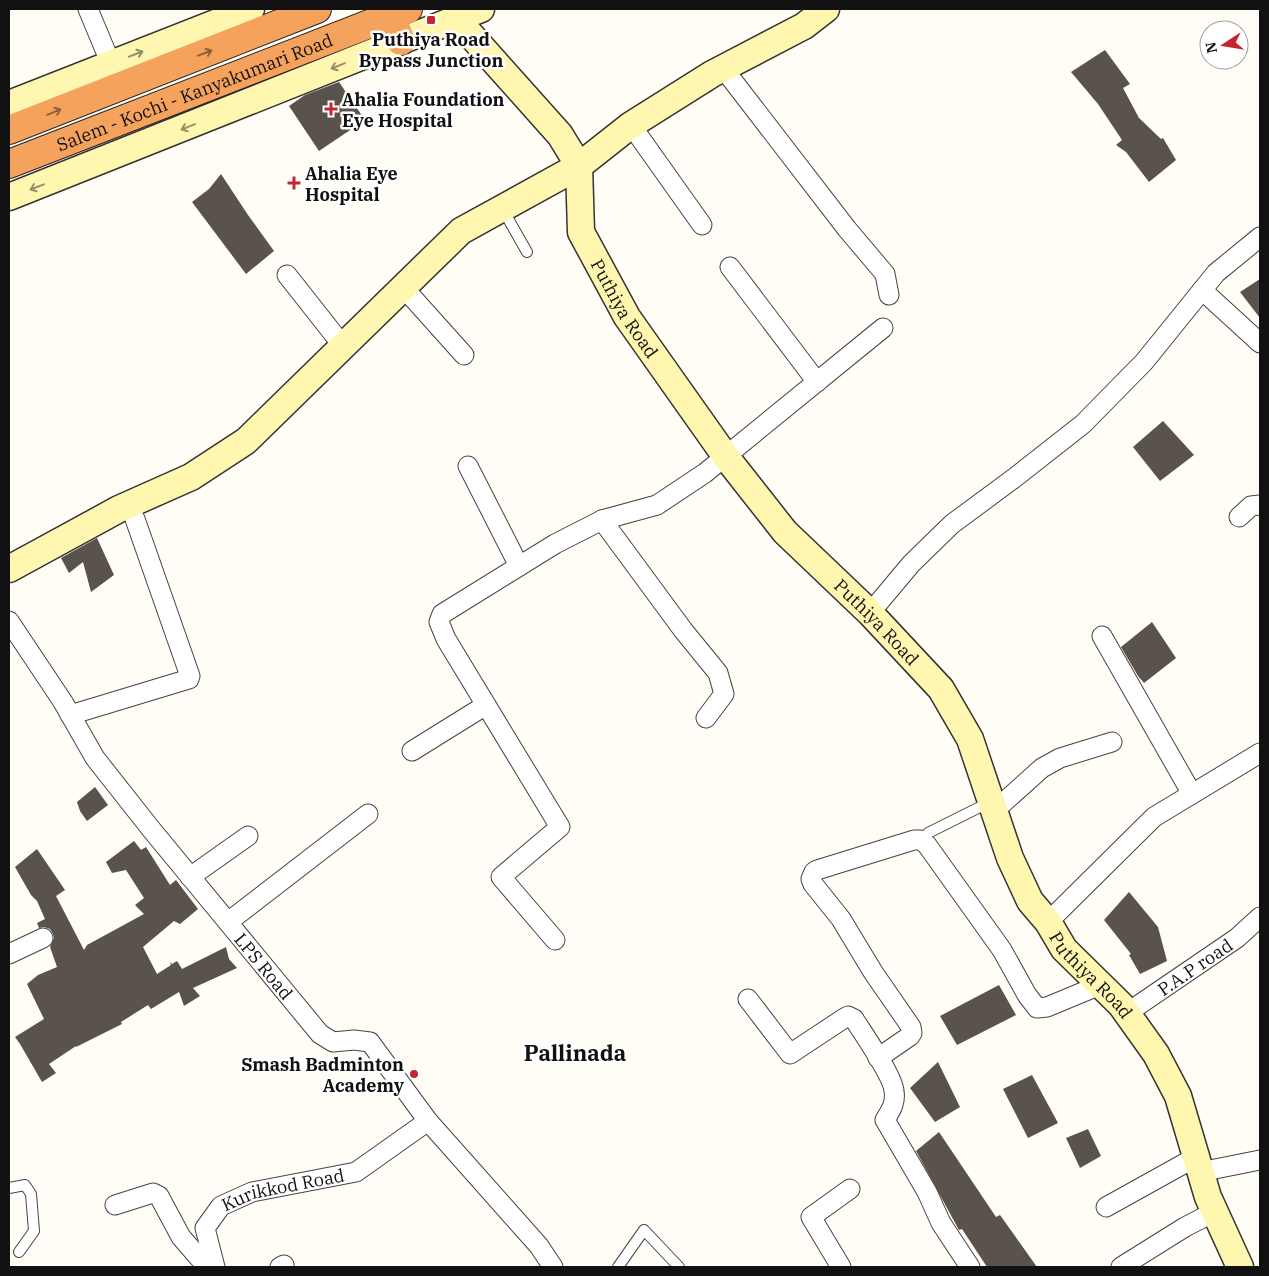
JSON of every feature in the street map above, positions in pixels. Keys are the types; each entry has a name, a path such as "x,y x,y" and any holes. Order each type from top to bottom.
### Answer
{"highway":[{"name":"Salem - Kochi - Kanyakumari Road","path":"9,130 317,9"},
{"name":"Salem - Kochi - Kanyakumari Road","path":"9,164 399,12"},
{"path":"399,12 401,41"}],"street":[{"path":"88,9 111,64"},
{"path":"9,104 252,9"},
{"path":"9,198 481,9"},
{"path":"9,569 119,509 191,477 246,441 461,231 579,166 631,125 723,68 804,26 826,9"},
{"name":"Puthiya Road","path":"452,21 469,33 560,135 579,166 581,232 627,317 726,457 785,532 870,613 940,690 970,740 1010,858 1030,900 1048,922 1064,949 1121,1005 1156,1054 1178,1096 1208,1198 1240,1267"},
{"path":"723,68 847,229 885,274 889,295"},
{"path":"631,125 702,225"},
{"path":"870,613 911,564 952,524 1013,480 1083,424 1144,362 1216,273 1260,237"},
{"path":"730,267 817,382"},
{"path":"287,274 343,346"},
{"path":"403,287 464,355"},
{"path":"1202,290 1260,343"},
{"path":"555,940 501,877 560,827 446,639 439,622 442,614 555,544 602,520 657,505 726,457 883,328"},
{"path":"468,466 519,566"},
{"path":"1239,517 1252,506 1260,505"},
{"path":"70,715 189,679 190,676 135,519"},
{"path":"602,520 682,630 718,674 724,694 706,718"},
{"name":"LPS Road","path":"9,621 70,715 95,758 320,1034 333,1042 354,1040 370,1042 428,1121 540,1246 553,1267"},
{"path":"1102,636 1192,794"},
{"path":"412,751 486,705"},
{"path":"992,806 1042,768 1060,758 1112,742"},
{"path":"1048,922 1154,817 1260,753"},
{"path":"228,922 368,814"},
{"path":"190,876 248,836"},
{"path":"878,1058 910,1036 912,1033 911,1027 873,972 841,919 813,884 811,879 817,870 914,840 921,840 927,845 1002,950 1026,995 1037,1008 1047,1008 1100,984"},
{"name":"P.A.P road","path":"1127,1013 1237,938 1260,917"},
{"path":"9,954 43,938"},
{"path":"748,999 790,1054 848,1016 854,1020 885,1069 894,1090 894,1105 885,1120 927,1192 942,1223 970,1267"},
{"name":"Kurikkod Road","path":"215,1267 206,1228 221,1206 252,1192 356,1172 428,1121"},
{"path":"1106,1207 1198,1164 1260,1160"},
{"path":"841,1267 811,1217 850,1189"},
{"path":"115,1205 154,1193 158,1196 181,1237 207,1267"},
{"path":"1121,1267 1185,1227 1214,1212"}],"lane":[{"path":"502,208 528,252"},
{"path":"928,833 992,806"},
{"path":"9,1188 25,1185 31,1194 33,1206 34,1231 19,1252"},
{"path":"618,1267 644,1230 679,1267"}],"building":[{"path":"1105,50 1130,84 1123,88 1139,118 1161,139 1163,138 1176,160 1149,182 1126,152 1116,145 1122,140 1098,104 1071,72"},
{"path":"339,82 365,120 319,151 289,106 305,95"},
{"path":"221,174 274,251 246,274 192,202 209,189"},
{"path":"1260,279 1260,318 1240,292"},
{"path":"1163,421 1194,455 1160,481 1133,447"},
{"path":"97,538 114,575 91,592 83,562 69,573 61,558"},
{"path":"1152,622 1176,658 1144,683 1121,647"},
{"path":"95,787 108,805 87,821 80,811 77,802"},
{"path":"134,841 141,850 146,847 170,885 176,880 198,909 180,924 174,921 143,947 157,974 171,965 170,962 172,964 177,961 182,969 226,947 229,959 237,968 193,988 200,996 184,1006 179,992 151,1009 148,1005 121,1022 122,1024 76,1046 49,1064 56,1073 42,1082 15,1037 44,1019 27,984 38,975 57,967 50,947 54,938 50,929 39,928 37,923 45,919 37,901 31,895 15,867 37,849 65,890 56,896 84,950 87,945 144,914 135,905 144,898 126,870 112,873 106,862"},
{"path":"1129,892 1158,927 1167,961 1140,974 1129,955 1131,954 1104,920"},
{"path":"999,985 1016,1015 957,1045 940,1016"},
{"path":"938,1062 960,1107 935,1122 910,1088"},
{"path":"1032,1075 1058,1123 1028,1138 1003,1089"},
{"path":"1088,1129 1101,1156 1080,1168 1066,1138"},
{"path":"939,1132 996,1217 1000,1215 1037,1267 987,1267 962,1229 959,1230 916,1151"}],"place":[{"name":"Puthiya Road Bypass Junction","path":"431,20"},
{"name":"Ahalia Foundation Eye Hospital","path":"331,109"},
{"name":"Ahalia Eye Hospital","path":"294,183"},
{"name":"Smash Badminton Academy","path":"414,1074"}],"district":[{"name":"Pallinada","path":"575,1052"}]}
